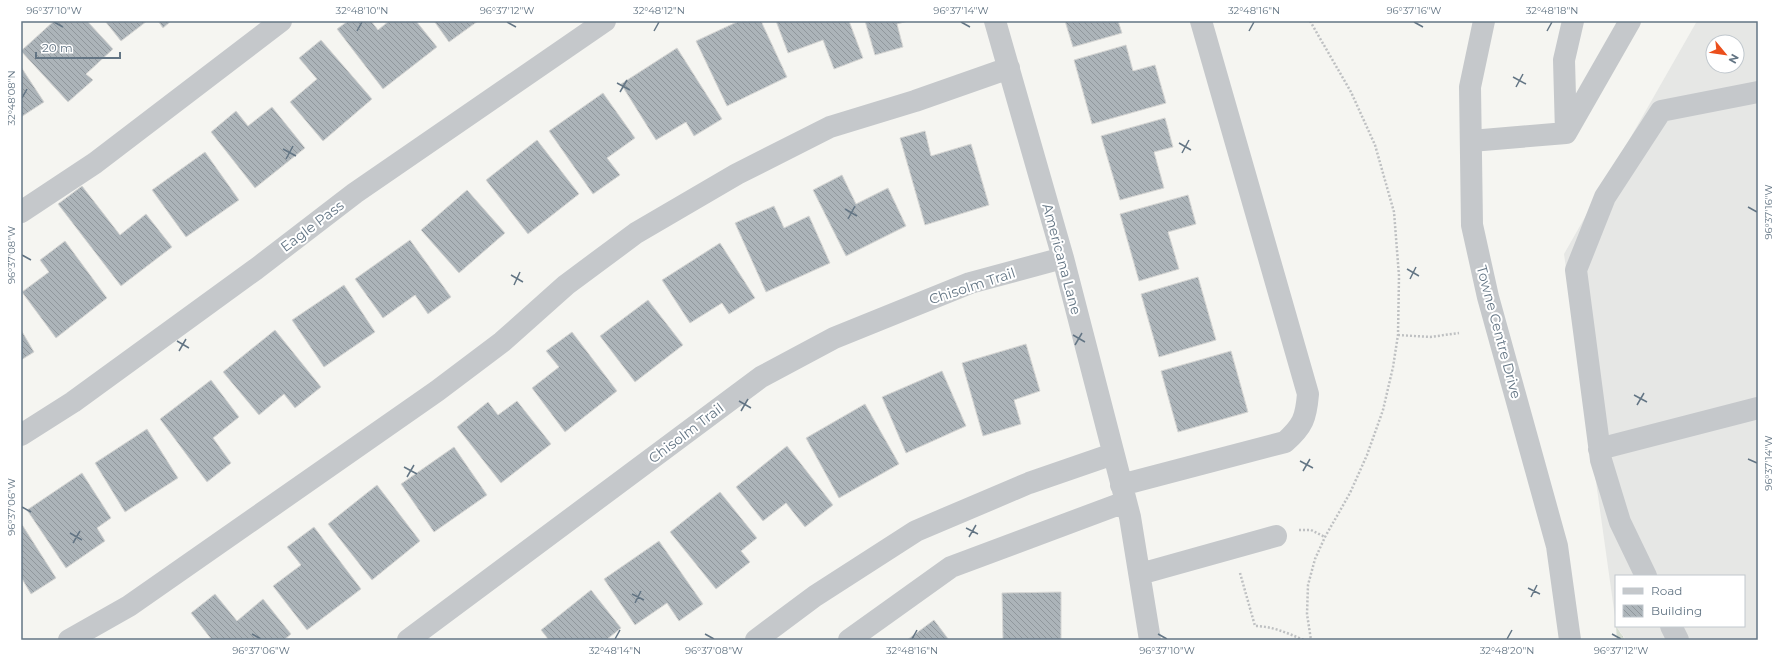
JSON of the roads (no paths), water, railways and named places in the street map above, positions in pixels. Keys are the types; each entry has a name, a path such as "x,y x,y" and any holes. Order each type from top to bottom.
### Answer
{"street":[{"path":"21,212 95,163 281,21"},
{"name":"Eagle Pass","path":"21,435 86,393 256,269 355,193 605,21"},
{"name":"Americana Lane","path":"995,21 1063,258 1130,517 1150,640"},
{"path":"849,640 951,566 1123,494 1285,442 1295,432 1306,415 1308,394 1201,21"},
{"path":"1566,134 1564,60 1573,21"},
{"path":"1566,134 1630,21"},
{"name":"Towne Centre Drive","path":"1480,23 1470,87 1472,226 1488,297 1557,546 1570,640"},
{"path":"68,640 129,606 437,391 502,342 566,285 636,233 737,174 830,127 915,101 1009,68"},
{"path":"1646,575 1620,522 1601,460 1576,270 1605,197 1661,111 1758,92"},
{"path":"1471,140 1566,134"},
{"name":"Chisolm Trail","path":"408,640 760,377 834,338 963,286 1063,258"},
{"path":"1599,449 1758,408"},
{"path":"756,640 815,596 916,531 1029,483 1113,454"},
{"path":"1140,574 1276,536"},
{"path":"1672,627 1678,640"}]}
